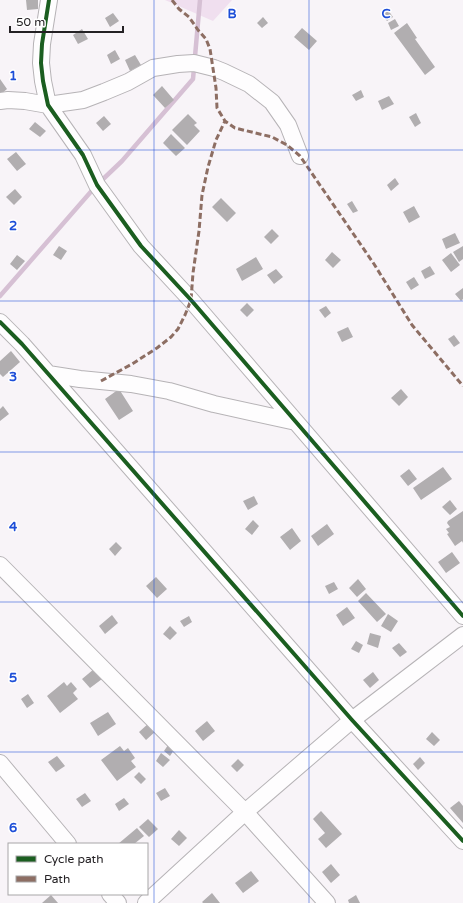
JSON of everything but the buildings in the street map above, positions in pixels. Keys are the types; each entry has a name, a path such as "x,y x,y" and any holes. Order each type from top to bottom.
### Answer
{"street":[{"path":"49,0 42,44 41,63 48,105 83,155 96,185 141,246 191,300 463,616"},
{"path":"0,101 25,101 48,105 83,100 128,82 153,68 194,63 214,68 249,84 272,102 288,125 300,156"},
{"path":"0,322 22,344 352,720 463,841"},
{"path":"48,374 131,384 169,391 214,404 296,422"},
{"path":"0,565 244,812 326,903"},
{"path":"146,903 244,812 352,720 463,635"},
{"path":"0,764 67,843"},
{"path":"111,895 118,903"}],"shaded area":[{"path":"165,0 232,0 213,21"}],"waterway":[{"path":"100,182 122,161 193,79 200,0"},
{"path":"0,296 95,187"}],"marked path":[{"path":"172,0 179,9 189,17 206,39 210,49 216,88 217,108 225,121 235,128 272,137 287,145 300,156 374,264 412,325 463,386"},
{"path":"101,381 157,348 171,337 178,329 185,315 191,300 202,195 216,140 225,121"}],"cycle path":[{"path":"49,0 42,44 41,63 48,105 83,155 97,185 141,246 191,300 463,616"},
{"path":"0,322 22,344 352,720 463,841"}]}
